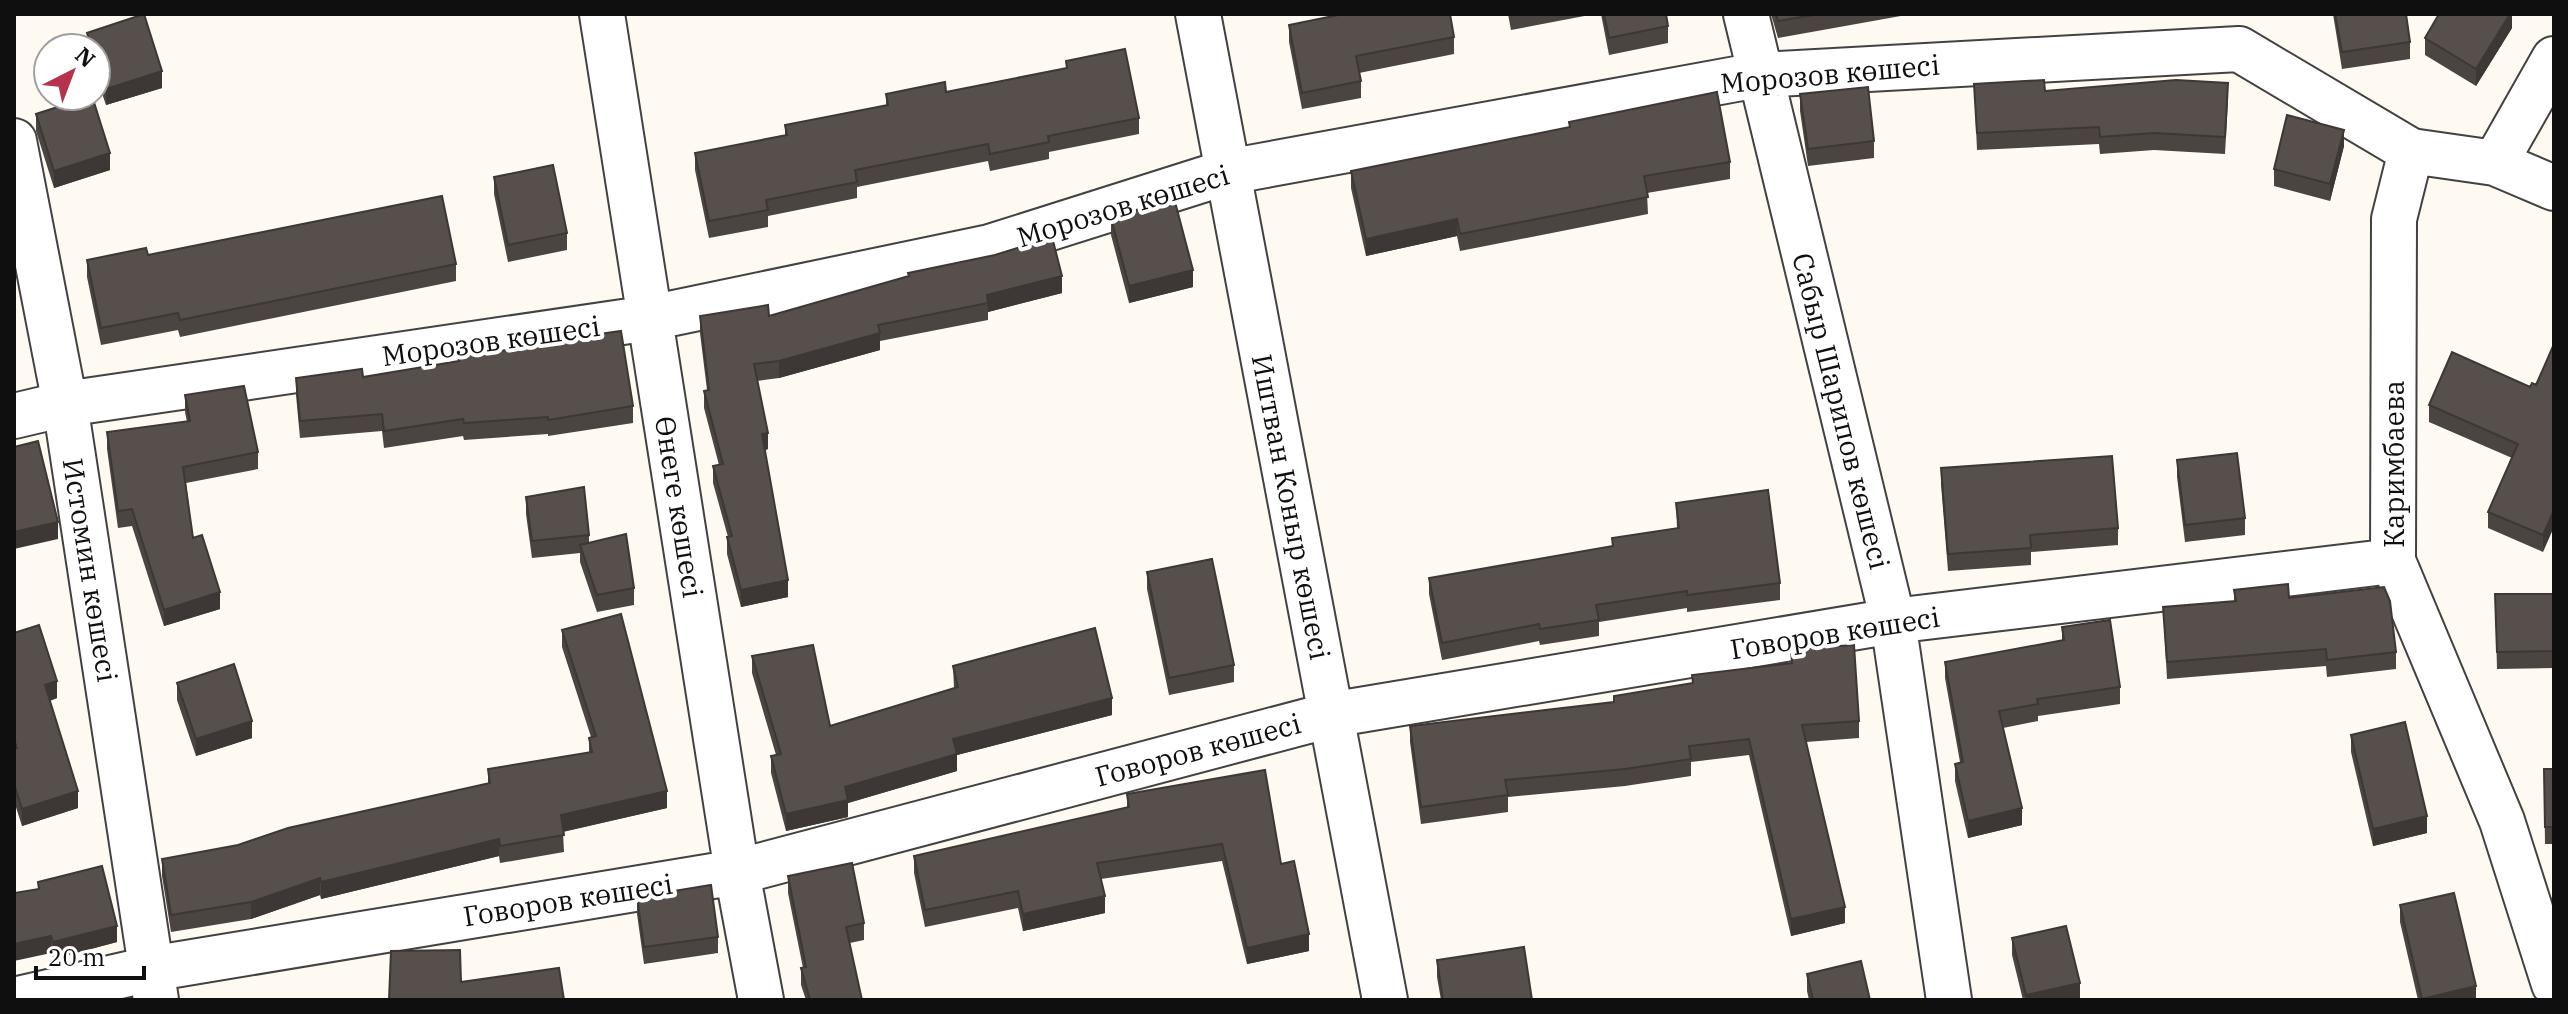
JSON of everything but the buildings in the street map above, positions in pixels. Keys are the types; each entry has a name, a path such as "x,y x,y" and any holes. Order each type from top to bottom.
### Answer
{"street":[{"name":"Өнеге көшесі","path":"602,14 737,872 761,1000"},
{"name":"Иштван Коныр көшесі","path":"1198,14 1385,1000"},
{"name":"Сабыр Шарипов көшесі","path":"1746,14 1758,75 1893,621 1949,1000"},
{"name":"Морозов көшесі","path":"14,416 65,404 650,318 990,247 1227,172 1758,75 2238,32"},
{"path":"2238,32 2411,151 2495,163 2554,188"},
{"path":"2495,163 2554,59"},
{"name":"Истомин көшесі","path":"14,141 65,404 153,984"},
{"name":"Каримбаева","path":"2411,151 2394,219 2393,561 2502,821 2554,984"},
{"name":"Говоров көшесі","path":"14,1000 153,984 737,872 1330,715 1893,621 2393,561"}]}
